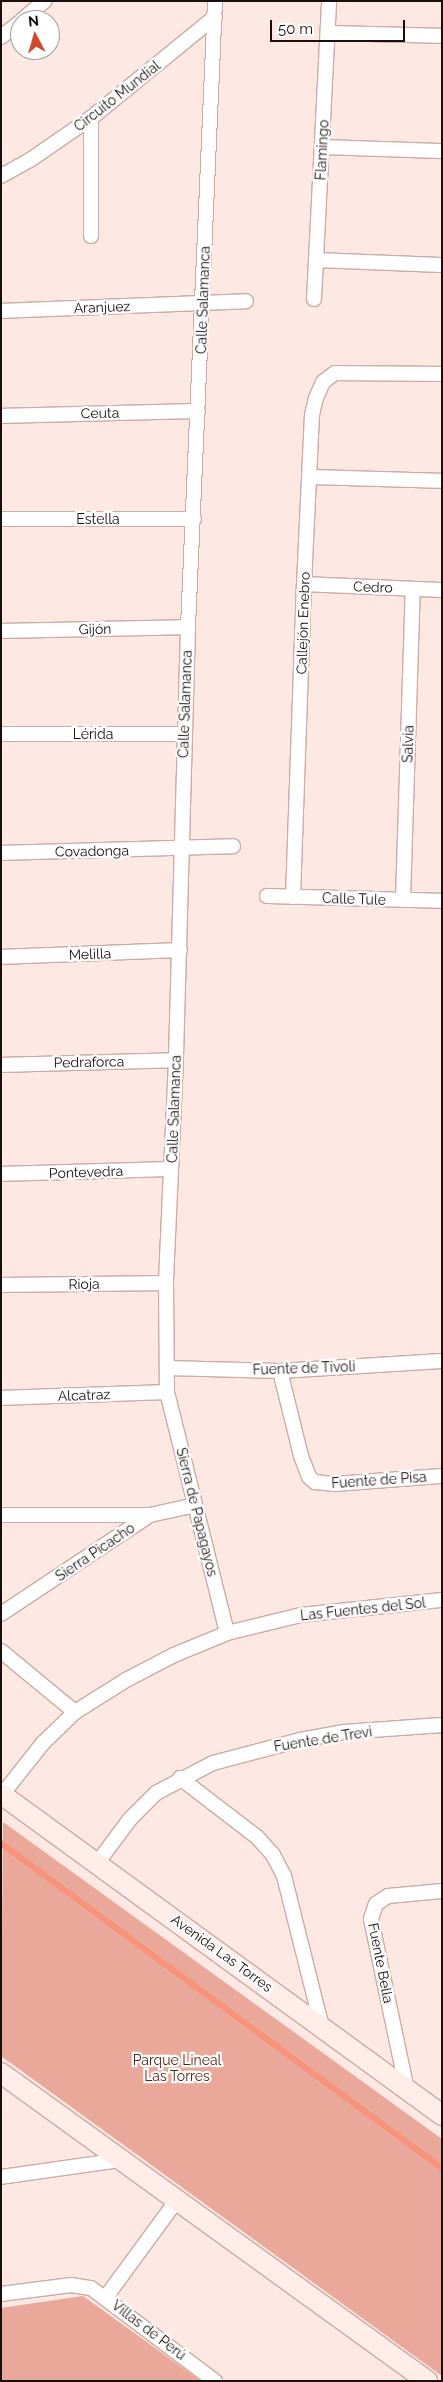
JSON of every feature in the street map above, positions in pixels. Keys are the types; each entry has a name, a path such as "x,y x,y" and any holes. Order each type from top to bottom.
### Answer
{"street":[{"path":"34,10 45,1"},
{"path":"215,1 215,18"},
{"name":"Flamingo","path":"314,298 329,1"},
{"name":"Circuito Mundial","path":"1,176 30,160 91,118 215,18"},
{"name":"Calle Salamanca","path":"167,1392 166,1283 180,950 184,734 215,18"},
{"path":"328,33 442,36"},
{"path":"90,236 91,118"},
{"path":"322,147 442,151"},
{"path":"317,260 442,265"},
{"name":"Aranjuez","path":"1,311 246,301"},
{"name":"Callejón Enebro","path":"293,897 304,584 316,398 323,382 335,373 351,371 442,374"},
{"name":"Ceuta","path":"1,416 198,411"},
{"path":"310,477 442,481"},
{"name":"Estella","path":"1,519 194,519"},
{"name":"Cedro","path":"304,584 442,590"},
{"name":"Salvia","path":"403,900 413,589"},
{"name":"Gijón","path":"1,631 188,626"},
{"name":"Lérida","path":"1,734 184,734"},
{"name":"Covadonga","path":"1,853 233,846"},
{"name":"Calle Tule","path":"267,896 442,901"},
{"name":"Melilla","path":"1,957 180,950"},
{"name":"Pedraforca","path":"1,1065 176,1060"},
{"name":"Pontevedra","path":"1,1174 171,1169"},
{"name":"Rioja","path":"1,1285 166,1283"},
{"name":"Fuente de Tívoli","path":"167,1368 280,1371 442,1360"},
{"name":"Fuente de Pisa","path":"280,1371 301,1456 309,1477 315,1482 335,1484 442,1476"},
{"name":"Alcatraz","path":"1,1398 167,1392"},
{"name":"Sierra de Papagayos","path":"167,1392 227,1633"},
{"name":"Sierra Picacho","path":"1,1614 150,1515 195,1506"},
{"path":"1,1515 150,1515"},
{"name":"Las Fuentes del Sol","path":"2,1795 43,1743 75,1712 126,1680 227,1633 310,1613 442,1600"},
{"path":"1,1651 75,1712"},
{"name":"Fuente de Trevi","path":"98,1862 144,1804 180,1778 213,1763 300,1740 344,1732 442,1725"},
{"path":"180,1778 257,1838 273,1855 284,1876 322,2027"},
{"name":"Avenida Las Torres","path":"2,1795 98,1862 442,2115"},
{"name":"Fuente Bella","path":"407,2090 371,1919 376,1904 388,1896 442,1891"},
{"path":"1,2073 177,2200 416,2378"},
{"path":"1,2177 120,2160"},
{"name":"Villas de Perú","path":"106,2297 177,2200"},
{"name":"Villas de Perú","path":"1,2294 71,2285 91,2288 106,2297 215,2381"}],"green space":[{"name":"Parque Lineal Las Torres","path":"3,1822 442,2139 442,2376 1,2056"},
{"path":"83,2296 201,2381 1,2381 1,2308"}],"waterway":[{"path":"1,1843 442,2168"}]}
